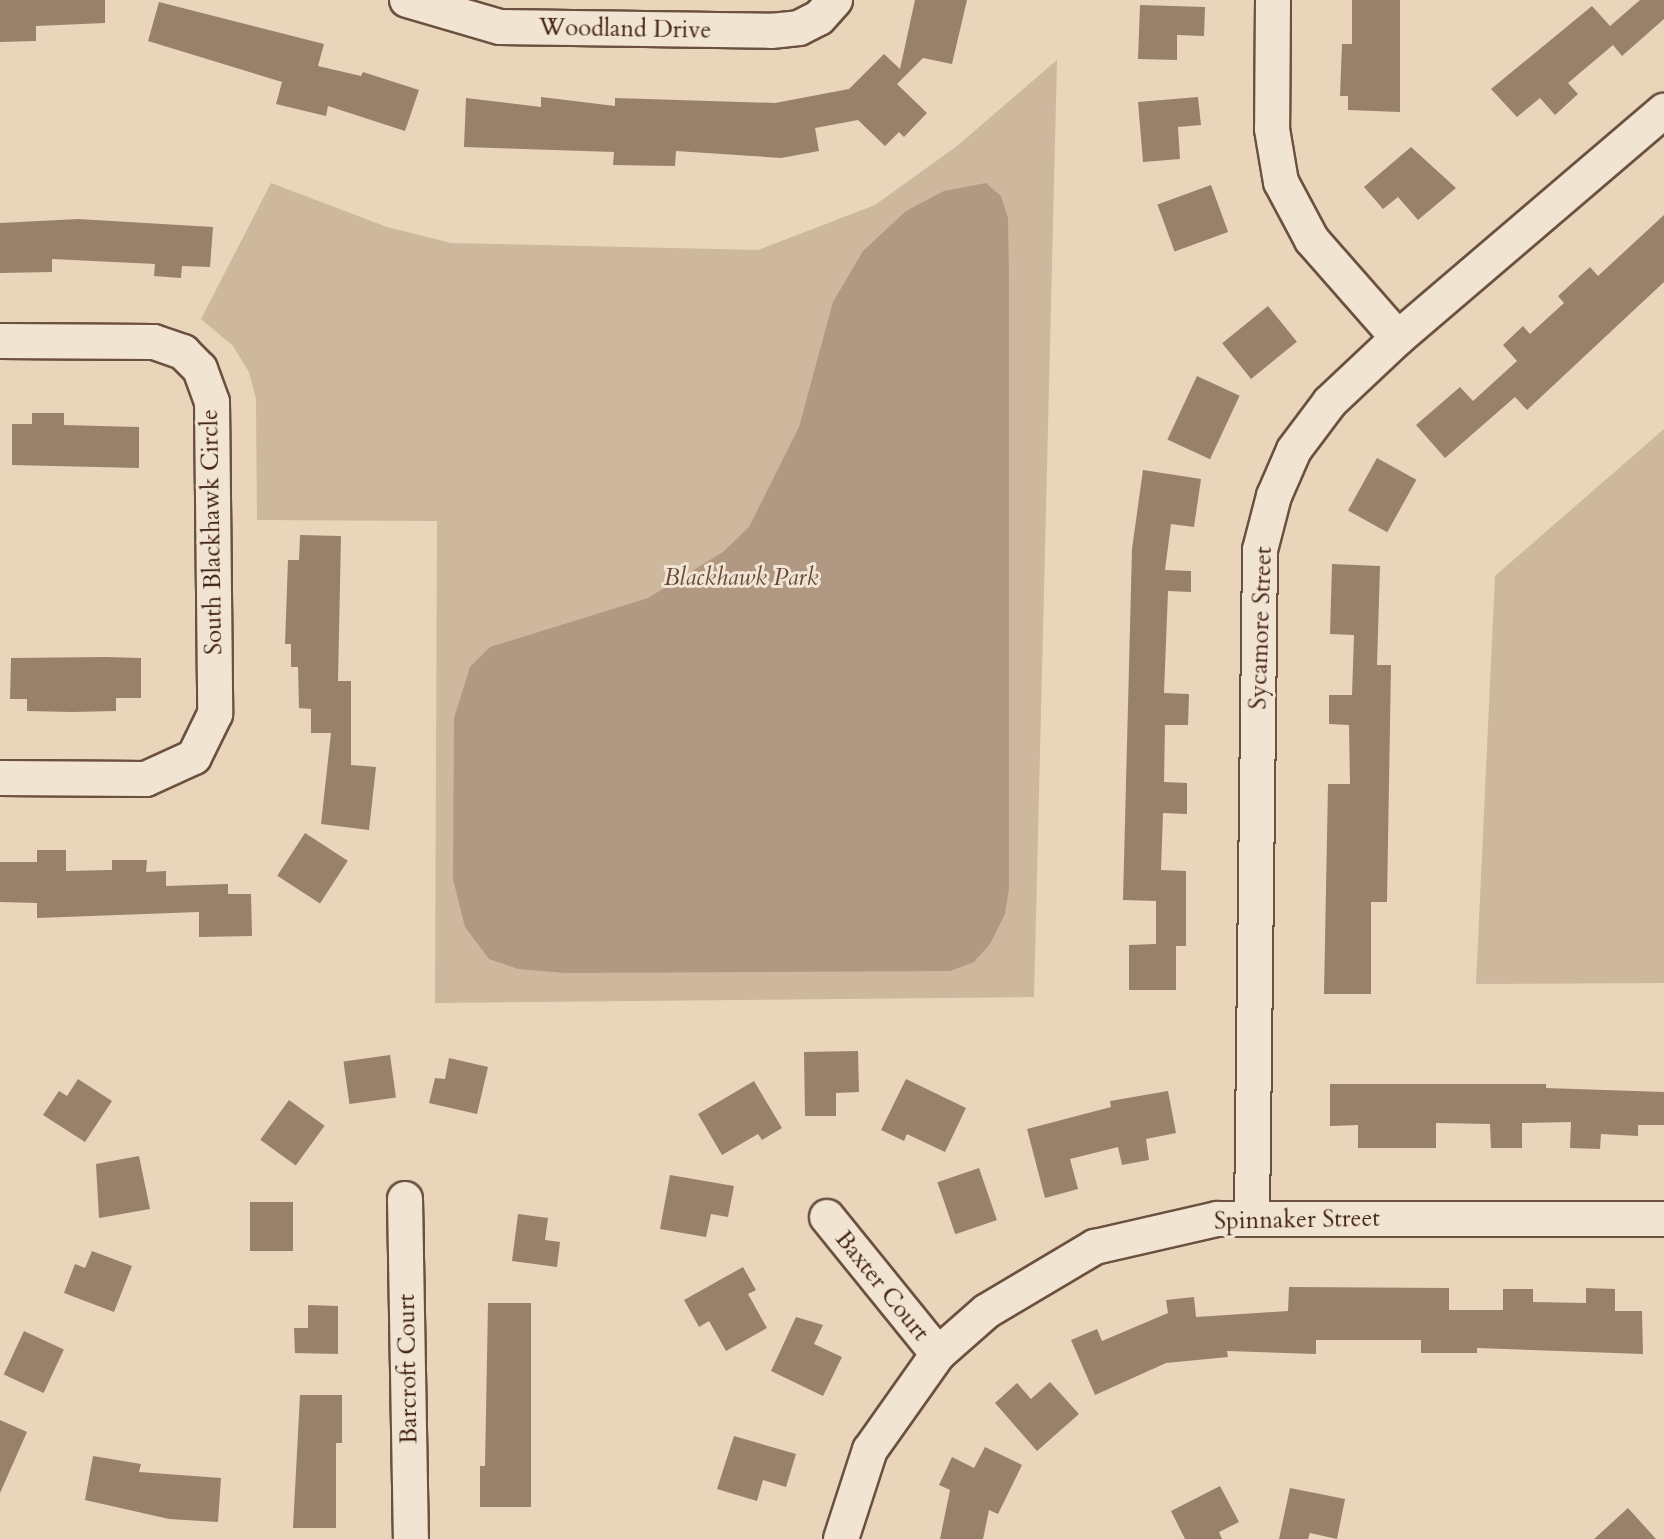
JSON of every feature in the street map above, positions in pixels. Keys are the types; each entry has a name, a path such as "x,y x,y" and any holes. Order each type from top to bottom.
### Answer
{"street":[{"name":"Woodland Drive","path":"407,0 500,27 771,31 799,28 819,18 835,0"},
{"path":"1273,0 1272,129 1281,182 1312,240 1398,338"},
{"name":"Sycamore Street","path":"1252,1217 1260,550 1294,450 1330,402 1398,338 1664,111"},
{"name":"South Blackhawk Circle","path":"0,341 154,342 183,352 200,369 212,402 215,714 194,757 146,779 0,778"},
{"name":"Barcroft Court","path":"405,1199 411,1539"},
{"name":"Baxter Court","path":"827,1217 938,1354"},
{"name":"Spinnaker Street","path":"841,1539 870,1450 938,1354 987,1311 1095,1247 1217,1219 1252,1217 1664,1219"}],"green space":[{"name":"Blackhawk Park","path":"1057,60 1034,997 435,1003 437,521 257,520 256,399 249,372 233,346 201,319 271,183 387,227 451,243 758,250 875,205 957,146"},
{"path":"1664,429 1664,983 1476,984 1495,576"}],"shaded area":[{"path":"986,183 1001,196 1008,218 1009,277 1009,888 1005,914 990,944 974,962 950,971 566,973 518,969 489,959 465,927 453,879 454,718 470,667 490,647 648,598 723,552 749,527 799,427 833,302 863,251 906,211 944,191"}],"building":[{"path":"0,0 105,0 105,23 36,26 36,41 0,42"},
{"path":"915,0 967,0 952,64 923,58 897,84 927,113 904,137 899,132 885,146 858,120 815,128 819,151 781,158 676,151 675,166 613,165 614,152 464,147 466,98 541,107 541,97 615,106 615,98 775,103 849,89 884,54 900,69"},
{"path":"1352,0 1400,0 1400,112 1348,110 1348,96 1340,96 1342,44 1352,44"},
{"path":"1640,0 1664,0 1664,19 1622,56 1613,45 1568,83 1578,94 1555,115 1540,98 1517,117 1491,89 1592,6 1610,26"},
{"path":"159,2 324,44 318,66 361,76 363,72 419,90 405,131 328,106 326,116 276,104 282,82 148,41"},
{"path":"1140,5 1205,7 1204,36 1177,35 1177,60 1138,59"},
{"path":"1198,97 1201,125 1178,127 1180,159 1143,162 1138,102"},
{"path":"1411,147 1456,188 1418,220 1398,197 1383,209 1364,187"},
{"path":"1211,185 1228,232 1175,251 1157,204"},
{"path":"1664,215 1664,282 1527,410 1515,397 1445,458 1416,425 1460,387 1473,401 1517,361 1503,345 1523,326 1530,334 1564,303 1558,296 1590,267 1598,276"},
{"path":"78,219 213,227 210,267 182,266 181,278 154,276 155,264 52,259 52,272 0,273 0,223"},
{"path":"1268,306 1297,342 1251,379 1222,343"},
{"path":"1197,376 1240,396 1210,459 1167,439"},
{"path":"32,413 64,413 64,425 139,427 139,468 12,465 12,424 32,424"},
{"path":"1377,458 1416,480 1387,532 1348,510"},
{"path":"1143,470 1201,479 1194,527 1171,524 1165,570 1191,571 1191,592 1168,591 1164,693 1189,694 1188,725 1165,725 1164,782 1187,783 1187,814 1163,813 1161,870 1186,871 1186,946 1176,946 1176,990 1129,990 1129,945 1156,944 1156,901 1123,900 1132,549"},
{"path":"300,535 341,536 338,681 351,681 351,765 376,767 369,830 321,824 331,733 311,733 311,709 299,708 298,667 291,667 291,644 285,644 288,560 299,560"},
{"path":"1332,564 1380,566 1377,665 1391,665 1387,902 1371,902 1371,994 1324,994 1328,784 1350,784 1349,725 1329,724 1329,695 1352,695 1354,635 1330,634"},
{"path":"11,658 141,658 141,698 116,698 116,711 72,712 27,711 27,699 10,699"},
{"path":"305,833 348,861 320,904 277,876"},
{"path":"37,850 66,850 66,871 112,870 112,860 147,860 146,872 166,871 166,886 228,884 228,894 251,894 252,936 199,937 199,912 37,918 37,903 0,902 0,862 37,862"},
{"path":"858,1051 859,1092 836,1093 836,1116 805,1116 804,1052"},
{"path":"390,1055 396,1098 349,1104 343,1062"},
{"path":"449,1058 488,1067 477,1114 429,1103 435,1078 445,1079"},
{"path":"78,1079 112,1101 85,1142 43,1115 59,1091 67,1096"},
{"path":"906,1079 966,1108 945,1152 907,1134 904,1141 881,1130"},
{"path":"754,1081 782,1128 762,1140 758,1134 722,1155 698,1114"},
{"path":"1330,1084 1546,1084 1546,1088 1664,1092 1664,1125 1638,1125 1638,1136 1601,1134 1600,1149 1570,1148 1571,1122 1522,1123 1522,1148 1491,1148 1490,1124 1436,1123 1436,1148 1358,1148 1358,1125 1330,1126"},
{"path":"1168,1091 1176,1133 1146,1139 1149,1160 1122,1165 1118,1147 1070,1159 1078,1189 1045,1198 1027,1129 1111,1107 1110,1101"},
{"path":"289,1100 325,1126 296,1166 260,1140"},
{"path":"139,1156 150,1209 99,1218 96,1164"},
{"path":"979,1168 997,1220 955,1234 937,1182"},
{"path":"670,1175 734,1186 728,1217 711,1214 706,1237 660,1229"},
{"path":"250,1202 293,1202 293,1251 250,1251"},
{"path":"518,1214 548,1218 545,1240 560,1242 557,1267 512,1261"},
{"path":"92,1251 132,1266 114,1312 64,1293 75,1264 85,1268"},
{"path":"743,1267 756,1290 748,1294 767,1328 726,1351 709,1321 699,1327 684,1300"},
{"path":"1289,1287 1449,1288 1449,1310 1503,1310 1503,1289 1533,1289 1533,1302 1586,1303 1586,1288 1615,1289 1615,1311 1642,1311 1643,1354 1477,1348 1477,1353 1421,1353 1421,1340 1316,1340 1316,1354 1227,1351 1228,1357 1166,1363 1095,1395 1071,1340 1097,1329 1102,1341 1168,1313 1166,1300 1194,1297 1196,1317 1288,1311"},
{"path":"488,1303 531,1303 531,1507 480,1507 480,1466 485,1466"},
{"path":"308,1305 338,1306 338,1354 295,1353 294,1328 308,1328"},
{"path":"796,1317 823,1325 814,1344 842,1357 823,1396 771,1371"},
{"path":"24,1331 64,1350 44,1393 4,1375"},
{"path":"1050,1382 1079,1414 1037,1451 995,1403 1017,1383 1031,1399"},
{"path":"300,1395 342,1395 342,1443 336,1443 336,1528 293,1528"},
{"path":"0,1420 27,1432 0,1493"},
{"path":"734,1436 796,1454 786,1487 763,1480 757,1501 717,1489"},
{"path":"985,1447 1022,1465 998,1514 989,1510 983,1539 940,1539 950,1490 939,1485 952,1457 974,1468"},
{"path":"93,1456 141,1464 139,1472 221,1478 218,1522 169,1519 85,1500"},
{"path":"1220,1486 1239,1522 1219,1532 1222,1539 1185,1539 1171,1511"},
{"path":"1290,1488 1345,1499 1337,1539 1310,1533 1308,1539 1279,1539"},
{"path":"1628,1508 1656,1539 1594,1539"}]}
